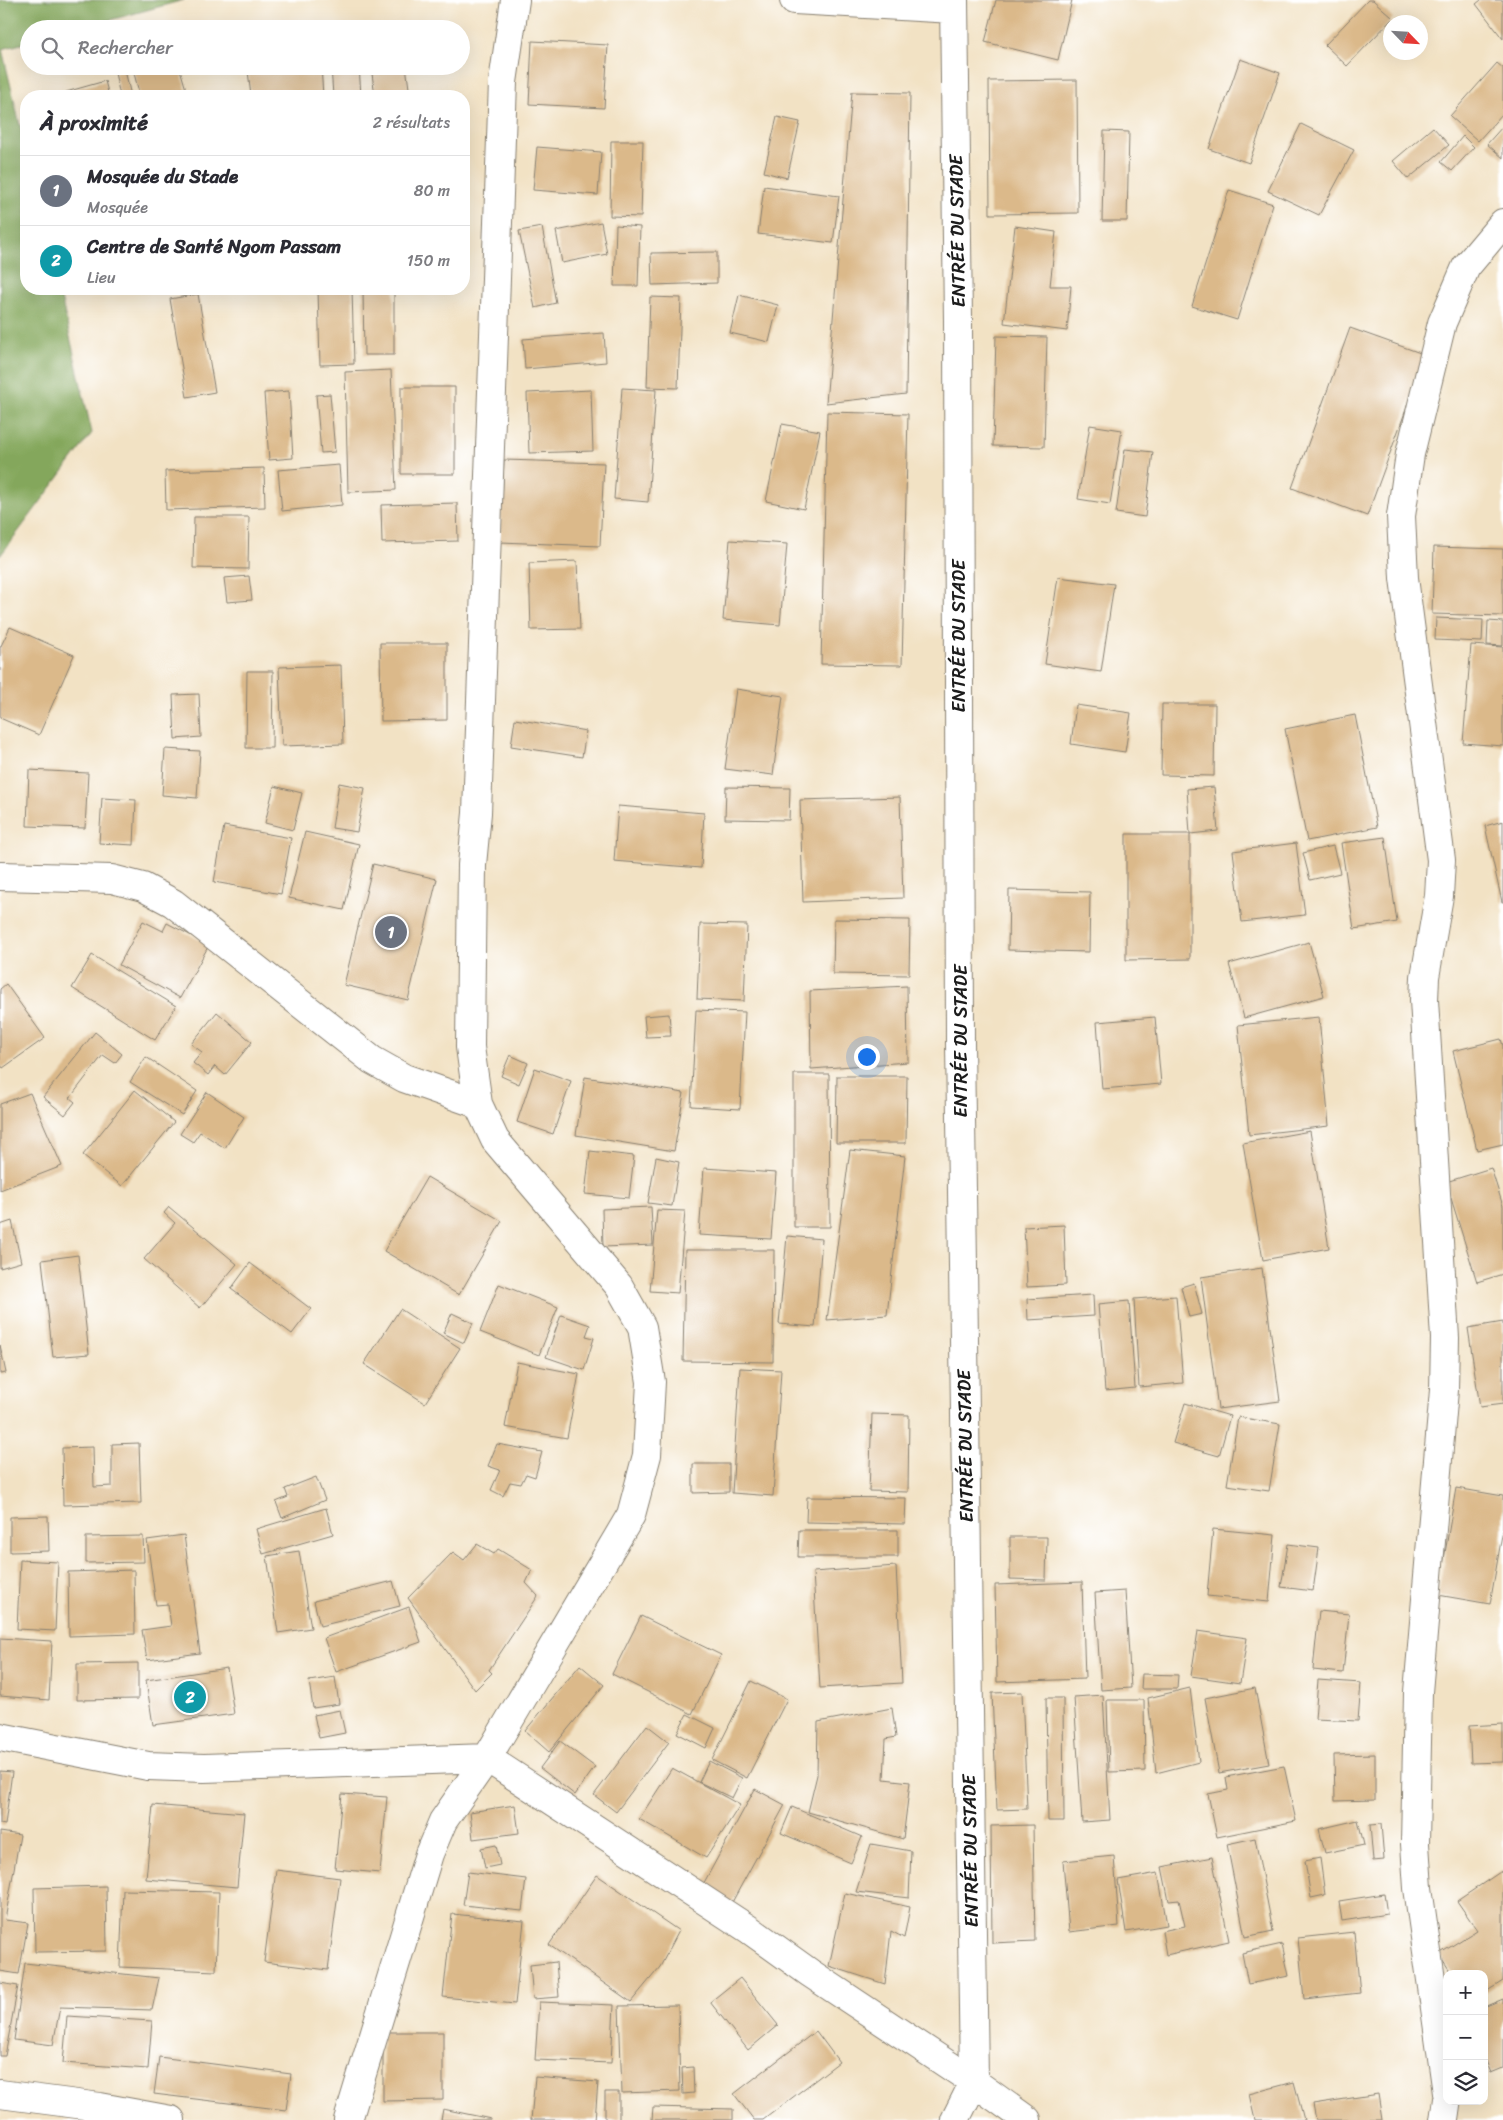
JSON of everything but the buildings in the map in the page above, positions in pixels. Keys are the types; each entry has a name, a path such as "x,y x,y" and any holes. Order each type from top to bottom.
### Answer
{"street":[{"path":"348,2120 429,1854 443,1821 487,1758 631,1515 647,1455 651,1382 642,1327 619,1286 496,1140 478,1104 470,1046 472,865 477,813 503,82 515,0"},
{"path":"794,0 954,5"},
{"name":"ENTRÉE DU STADE","path":"954,5 958,320 960,1052 974,2082"},
{"path":"1443,2065 1418,1888 1415,1844 1418,1692 1444,1381 1445,1338 1424,1000 1424,977 1439,896 1441,860 1404,578 1401,516 1410,454 1442,323 1466,268 1503,223"},
{"path":"0,876 112,879 143,887 173,903 372,1060 404,1078 478,1104"},
{"path":"0,1737 148,1766 167,1767 204,1768 487,1758 750,1930 810,1973 974,2082 1027,2120"},
{"path":"955,2120 974,2082"},
{"path":"0,2094 100,2107 171,2120"},
{"path":"1444,2120 1446,2105"}],"green space":[{"path":"0,0 184,0 110,20 20,20 20,44 2,49 20,126 20,295 60,295 92,433 0,556"}],"place":[{"name":"Mosquée du Stade","path":"391,932"},
{"name":"Centre de Santé Ngom Passam","path":"190,1697"}]}
